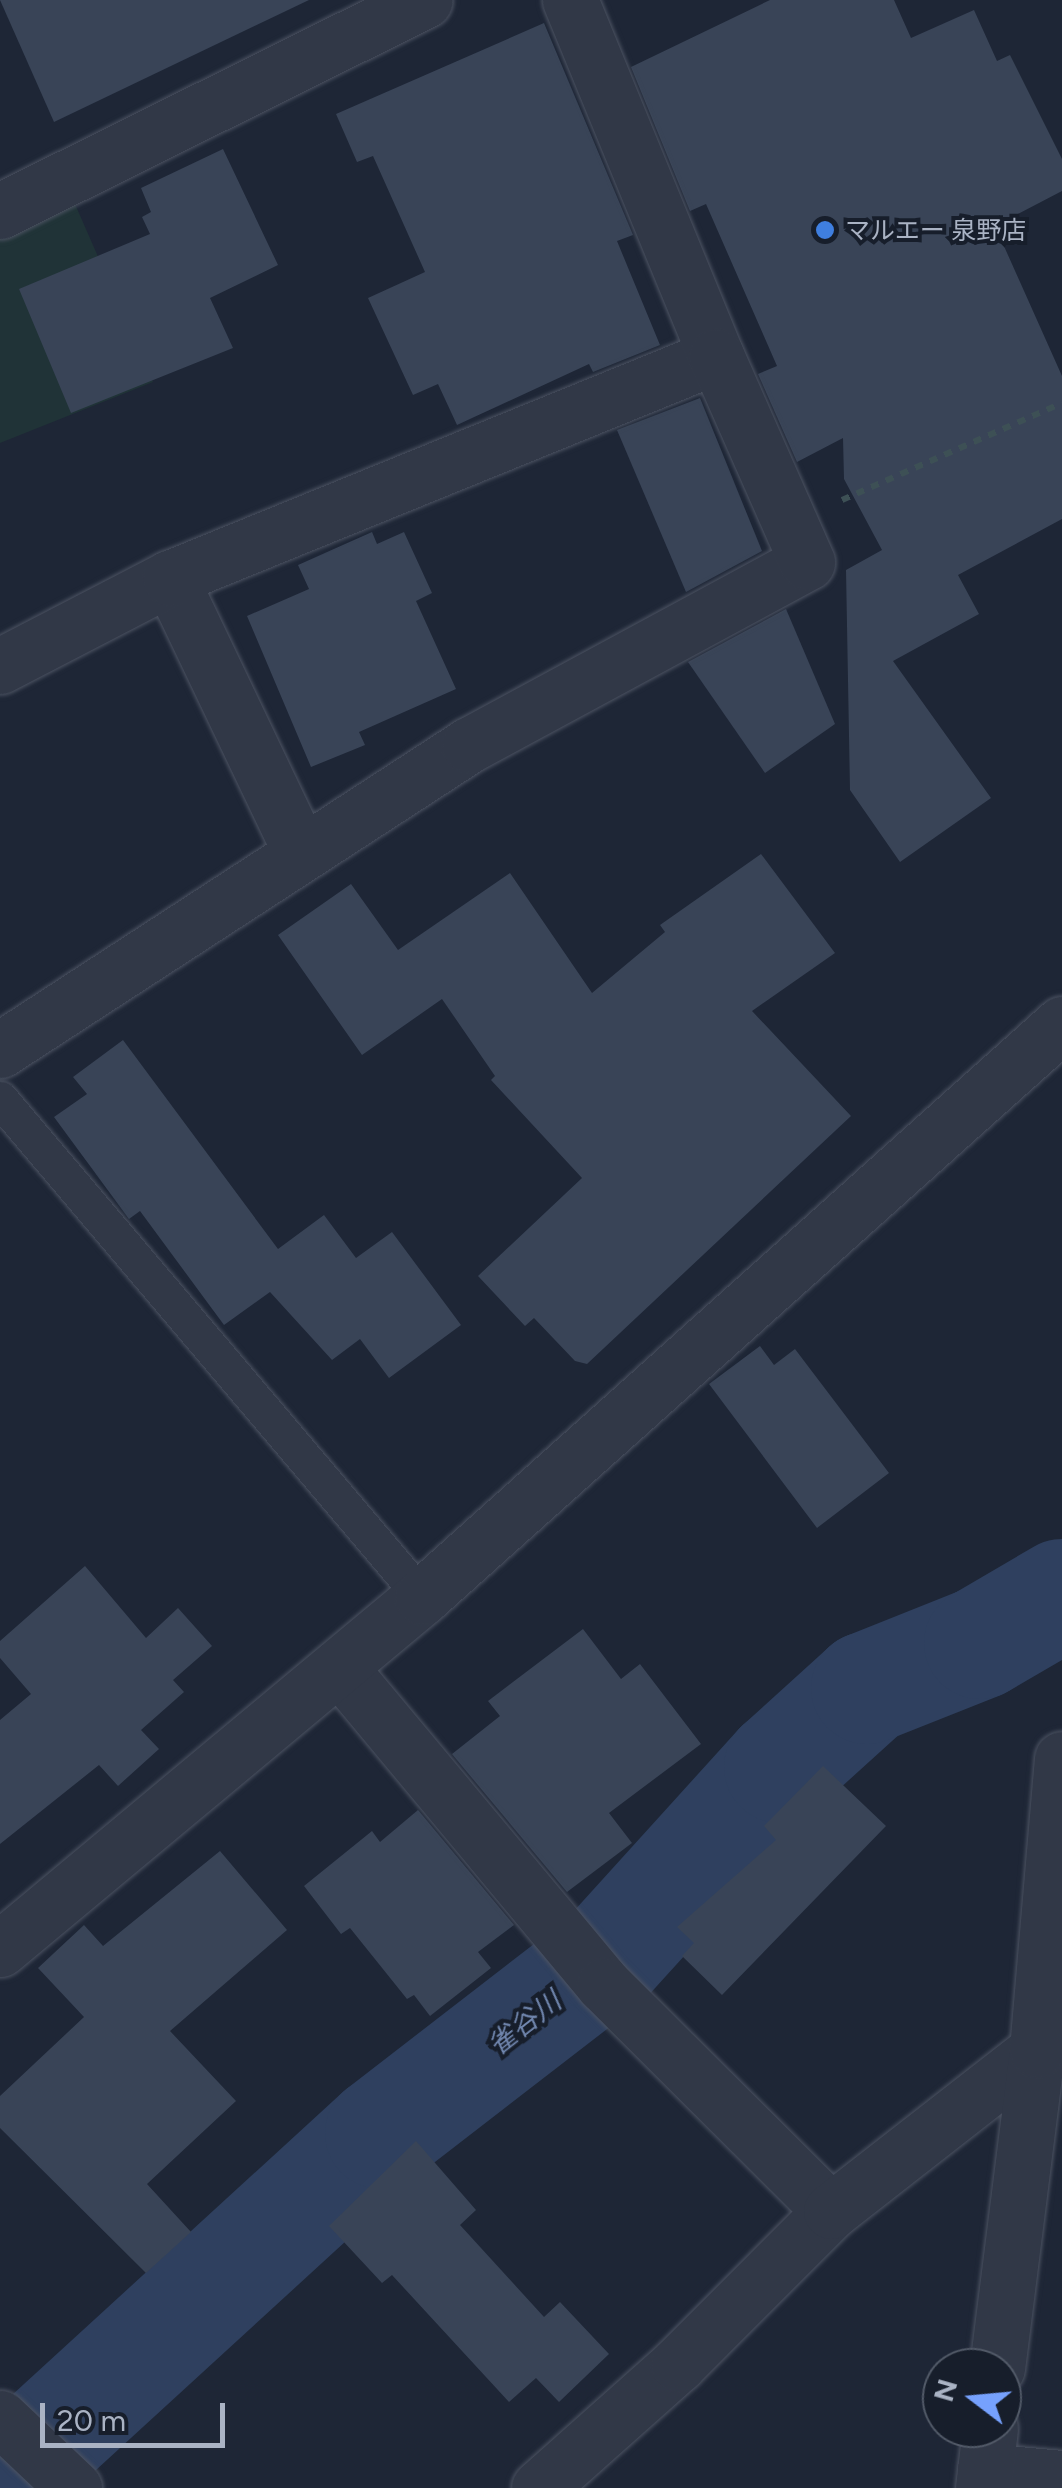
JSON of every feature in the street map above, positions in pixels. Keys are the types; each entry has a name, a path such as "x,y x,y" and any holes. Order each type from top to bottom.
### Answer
{"street":[{"path":"0,211 425,0"},
{"path":"0,1050 299,849 469,745 808,562 716,356 570,0"},
{"path":"0,666 170,578 716,356"},
{"path":"170,578 299,849"},
{"path":"0,1948 422,1598 1062,1024"},
{"path":"339,1667 588,1967 831,2211"},
{"path":"1000,2348 1037,2050 1062,1759"},
{"path":"539,2488 678,2364 831,2211 1037,2050"},
{"path":"10,2427 68,2482"},
{"path":"986,2462 1062,2478"}],"lane":[{"path":"0,1099 422,1598"}],"path":[{"path":"790,523 1062,403"}],"green space":[{"path":"75,204 153,382 0,443 0,238"}],"building":[{"path":"0,0 309,0 54,122"},
{"path":"770,0 894,0 911,38 974,10 997,61 1010,55 1062,159 1062,191 995,226 1062,376 1062,519 958,575 979,614 893,661 991,798 900,862 850,790 846,570 882,550 844,479 843,438 797,462 758,374 777,366 706,204 690,211 631,67"},
{"path":"544,23 633,235 617,241 660,345 593,372 589,364 457,425 438,384 413,395 368,298 425,272 373,156 357,162 336,114"},
{"path":"223,149 278,265 210,298 233,348 71,413 19,289 150,234 142,217 151,212 141,188"},
{"path":"700,398 762,551 686,592 617,430"},
{"path":"372,532 377,544 404,532 432,593 416,601 456,689 359,732 365,745 311,767 247,616 309,589 298,565"},
{"path":"786,609 835,724 765,773 688,662"},
{"path":"761,854 835,953 752,1011 851,1116 587,1364 575,1361 534,1318 525,1326 478,1276 582,1178 491,1080 495,1076 442,999 362,1055 278,935 351,884 398,950 510,873 592,993 665,932 660,925"},
{"path":"123,1040 278,1249 324,1215 356,1258 392,1232 461,1325 389,1378 360,1339 332,1360 270,1292 224,1325 140,1211 129,1219 54,1117 87,1094 73,1077"},
{"path":"760,1346 774,1365 795,1349 889,1473 817,1528 709,1384"},
{"path":"85,1566 146,1638 178,1608 212,1646 173,1680 184,1692 141,1730 159,1749 118,1786 99,1765 0,1844 0,1720 31,1694 0,1658 0,1641"},
{"path":"583,1629 621,1679 640,1664 701,1744 609,1813 632,1843 567,1892 452,1754 500,1716 488,1701"},
{"path":"823,1766 886,1826 722,1995 682,1956 694,1943 677,1927 776,1840 764,1826"},
{"path":"418,1810 514,1925 478,1952 491,1968 430,2016 414,1995 407,1999 350,1928 341,1934 304,1886 372,1831 380,1842"},
{"path":"220,1851 287,1930 170,2031 236,2101 147,2184 191,2232 146,2273 0,2128 0,2096 84,2017 38,1968 84,1925 103,1946"},
{"path":"416,2141 476,2210 460,2225 544,2317 560,2302 609,2354 559,2402 536,2378 509,2402 392,2275 382,2283 329,2226"}],"waterway":[{"name":"雀谷川","path":"0,2482 381,2133 605,1960 780,1767 867,1688 980,1643 1062,1595"}],"place":[{"name":"マルエー 泉野店","path":"825,230"}]}
